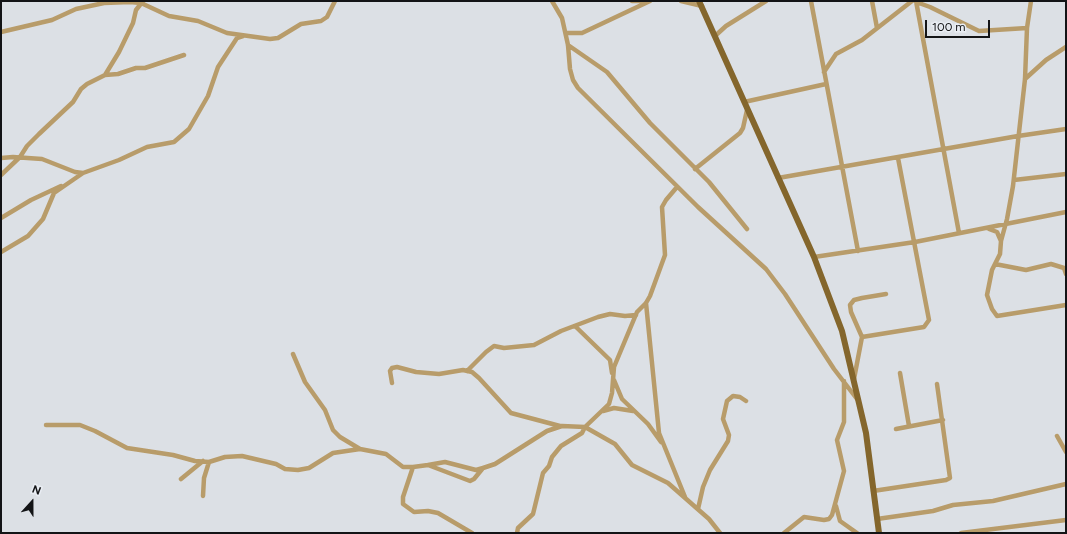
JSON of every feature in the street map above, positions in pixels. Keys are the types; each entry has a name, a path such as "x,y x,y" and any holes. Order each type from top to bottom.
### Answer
{"main road":[{"path":"700,4 814,257 842,331 860,402 866,433 879,533"}],"street":[{"path":"1,32 52,20 76,8 119,2 142,2 169,16 193,19 227,33 278,38 302,24 321,21 327,17 335,1"},
{"path":"552,1 562,18 568,45 570,69 573,80 578,88 678,187 766,269 786,294 844,381 860,402"},
{"path":"632,1 644,1"},
{"path":"566,33 582,33 650,1"},
{"path":"681,1 700,4"},
{"path":"715,36 731,22 766,1"},
{"path":"811,1 858,251"},
{"path":"872,1 877,28"},
{"path":"824,72 836,54 862,40 914,1"},
{"path":"914,1 930,7 979,31 1027,28"},
{"path":"914,1 959,233"},
{"path":"1031,1 1027,28 1025,79 1014,180 1006,224 1001,241 1000,254 992,270 987,295 992,309 997,316 1066,305"},
{"path":"105,75 119,52 134,20 136,10 142,2"},
{"path":"1,252 28,236 43,219 54,193 83,173 120,160 147,147 174,142 185,133 195,120 208,96 218,67 230,47 237,38 245,35"},
{"path":"568,45 607,72 646,117 708,182 747,229"},
{"path":"1025,79 1046,60 1066,47"},
{"path":"1,175 20,157 39,134 73,102 81,88 105,75 118,74 136,68 145,68 184,55"},
{"path":"744,102 826,84"},
{"path":"695,169 740,133 748,110"},
{"path":"778,178 1066,129"},
{"path":"1,158 20,157 42,159 75,172 83,173"},
{"path":"862,337 924,327 928,324 929,320 898,158"},
{"path":"1014,180 1066,174"},
{"path":"1,218 31,200 66,184"},
{"path":"664,447 648,424 622,399 612,378 618,356 636,315 646,303 664,255 662,207 666,200 678,187"},
{"path":"814,257 915,242 1066,212"},
{"path":"986,229 997,232 1001,241"},
{"path":"995,264 1026,270 1051,264 1064,268 1066,274"},
{"path":"854,379 862,337 851,312 850,305 854,300 886,294"},
{"path":"646,303 659,433 686,498"},
{"path":"467,371 494,346 504,348 534,345 561,331 610,314 625,316 636,315"},
{"path":"517,533 518,528 533,514 543,473 549,466 552,457 561,446 577,437 585,427 609,404 612,393 610,360 575,326"},
{"path":"293,354 305,382 326,410 333,430 340,437 360,449"},
{"path":"392,383 390,371 392,368 397,367 416,372 439,374 462,370 472,372 488,387 511,413 562,426 585,427 614,444 632,464 668,483 698,508 718,532"},
{"path":"900,373 910,426"},
{"path":"784,533 804,517 829,519 836,506 844,471 837,440 844,422 844,381"},
{"path":"873,491 949,480 951,476 937,384"},
{"path":"698,508 703,487 710,470 728,441 729,435 723,418 727,401 732,396 740,396 746,400"},
{"path":"602,412 614,408 635,412"},
{"path":"896,429 943,420"},
{"path":"46,426 80,425 95,431 127,448 209,462 225,457 242,456 276,464 285,468 298,470 309,468 333,453 360,449 386,454 403,467 414,467 445,462 476,470 495,464 545,432 562,426"},
{"path":"1057,436 1066,452"},
{"path":"181,479 203,461"},
{"path":"203,496 204,478 209,462"},
{"path":"428,465 470,481 474,479 483,468"},
{"path":"414,467 403,497 404,504 414,512 428,511 438,513 472,533"},
{"path":"877,519 993,501 1066,484"},
{"path":"836,506 840,521 858,533"},
{"path":"961,533 1066,520"}]}
